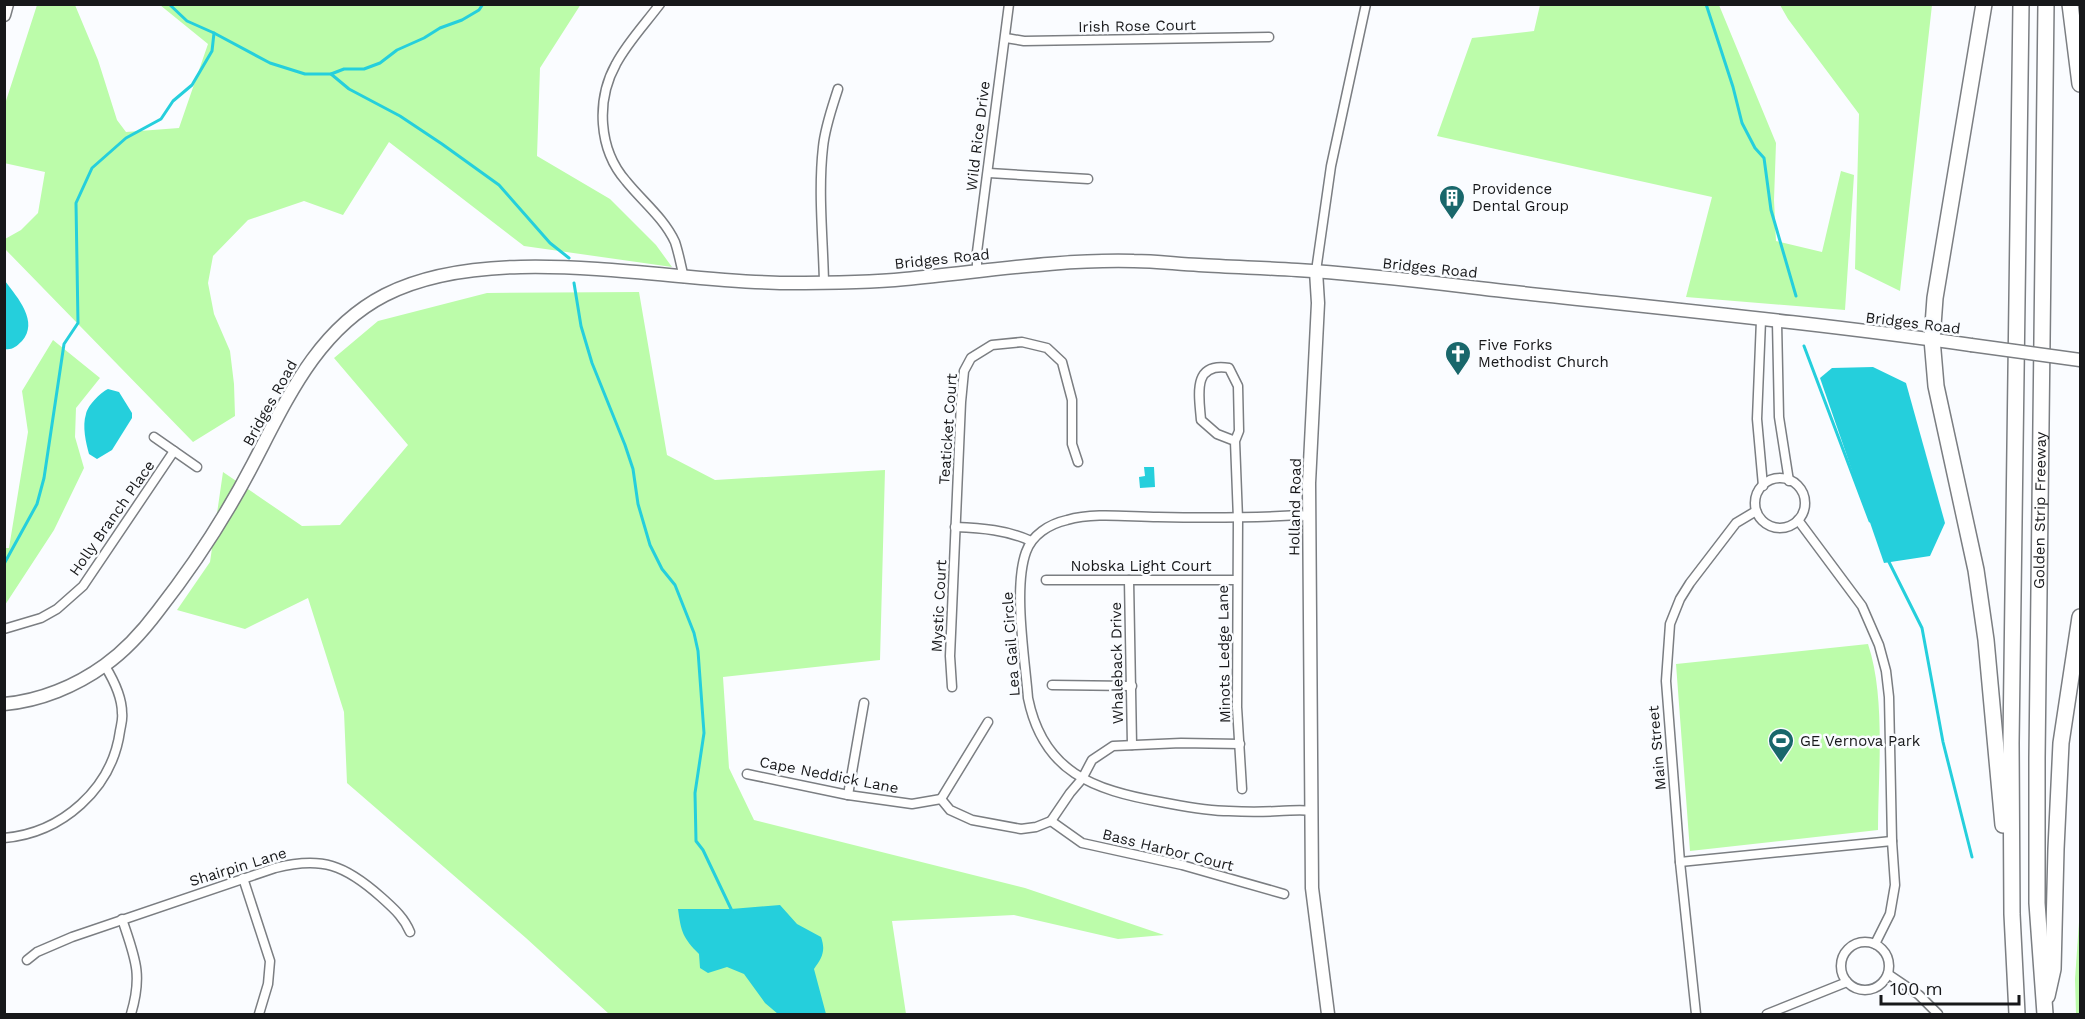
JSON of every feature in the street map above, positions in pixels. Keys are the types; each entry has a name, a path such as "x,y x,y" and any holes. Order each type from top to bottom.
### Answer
{"highway":[{"path":"1984,4 1935,298 1932,339 1936,386 1976,570 1986,640 2012,914"},
{"name":"Golden Strip Freeway","path":"2017,1014 2012,914 2011,662 2021,4"},
{"name":"Golden Strip Freeway","path":"2044,1011 2037,903 2037,705 2046,4"},
{"path":"2070,4 2080,84"},
{"path":"2044,1011 2054,969 2055,849 2061,743 2080,617"}],"main road":[{"path":"4,15 7,4"},
{"name":"Bridges Road","path":"4,704 46,696 70,686 105,666 129,646 181,583 237,494 295,385 313,357 338,329 366,307 384,296 419,282 442,276 496,269 574,268 754,282 824,282 899,280 1089,261 1136,261 1410,280 1932,339 2080,360"},
{"name":"Holland Road","path":"1316,272 1318,303 1309,483 1312,888 1328,1014"}],"street":[{"path":"660,4 620,56 612,72 603,103 603,126 611,157 622,177 670,232 684,278"},
{"name":"Wild Rice Drive","path":"977,271 977,252 1009,4"},
{"name":"Holland Road","path":"1316,272 1331,166 1366,4"},
{"name":"Irish Rose Court","path":"1005,38 1024,41 1269,37"},
{"path":"824,282 823,147 838,88"},
{"path":"989,173 1088,179"},
{"path":"1761,320 1757,419 1763,486 1755,500 1756,511 1762,520 1777,528 1788,527 1798,520 1803,511 1804,501 1798,487 1789,481 1778,479 1763,486"},
{"path":"1777,322 1779,417 1789,481"},
{"name":"Teaticket Court","path":"955,527 960,402 964,370 971,358 992,345 1022,342 1047,348 1062,362 1072,400 1072,444 1078,462"},
{"name":"Minots Ledge Lane","path":"1234,441 1217,434 1201,420 1200,378 1208,370 1218,366 1229,368 1238,386 1239,431 1234,441 1238,519 1237,707 1242,789"},
{"path":"154,437 197,467"},
{"name":"Holly Branch Place","path":"4,629 41,618 57,609 83,586 174,451"},
{"name":"Main Street","path":"1696,1014 1680,861 1666,681 1670,624 1680,599 1723,540 1737,523 1756,511"},
{"path":"955,527 986,528 1015,534 1031,541 1049,526 1084,517 1238,519 1300,515 1309,517"},
{"path":"1798,520 1862,606 1879,645 1886,671 1889,697 1895,885 1890,914 1875,944"},
{"name":"Mystic Court","path":"952,687 950,656 955,575 955,527"},
{"name":"Lea Gail Circle","path":"1031,541 1022,564 1020,587 1023,636 1031,713 1042,740 1052,754 1069,770 1082,778 1114,792 1199,809 1311,811"},
{"name":"Nobska Light Court","path":"1046,580 1237,580"},
{"name":"Whaleback Drive","path":"1129,580 1132,745"},
{"path":"4,838 27,835 54,824 78,807 105,776 117,749 123,712 114,681 105,666"},
{"path":"1052,685 1132,686"},
{"path":"848,795 864,703"},
{"path":"988,722 941,799 950,810 972,820 1021,829 1036,827 1051,821 1092,760 1113,746 1181,743 1240,744"},
{"name":"Cape Neddick Lane","path":"747,774 848,795 912,804 941,799"},
{"name":"Bass Harbor Court","path":"1051,821 1082,843 1182,865 1284,894"},
{"path":"1680,861 1892,841"},
{"name":"Shairpin Lane","path":"27,960 53,944 243,878 300,862 318,862 337,867 360,880 399,913 410,932"},
{"path":"243,878 270,961 268,984 259,1014"},
{"path":"122,920 138,971 138,986 130,1014"},
{"path":"1867,942 1875,944 1886,953 1888,974 1878,986 1870,989 1854,987 1847,982 1841,967 1842,959 1851,946 1867,942"},
{"path":"1888,974 1919,994 1938,1014"},
{"path":"1767,1014 1847,982"}],"green space":[{"path":"581,4 540,68 537,156 610,199 656,245 672,267 524,246 389,142 343,215 304,201 248,220 213,256 208,283 214,314 230,351 235,416 193,442 5,249 5,239 21,230 38,213 45,172 4,163 5,104 37,5 75,5 98,60 117,120 126,132 179,128 208,44 160,5"},
{"path":"1540,5 1719,5 1776,143 1774,200 1776,241 1822,252 1841,171 1854,175 1845,310 1686,297 1712,197 1437,136 1472,38 1534,31"},
{"path":"1780,5 1932,5 1900,291 1855,269 1859,114"},
{"path":"639,292 667,455 715,480 885,470 880,660 723,677 729,768 754,820 1025,888 1164,935 1118,939 1014,915 892,921 906,1014 609,1014 526,938 347,783 344,712 308,598 245,629 177,610 210,562 223,472 302,526 340,525 408,445 334,358 378,321 487,293"},
{"path":"53,340 100,378 76,408 75,437 84,468 54,530 5,605 5,548 9,548 28,432 22,391"},
{"name":"GE Vernova Park","path":"1868,644 1874,665 1879,712 1878,830 1690,851 1676,664"},
{"path":"2080,908 2080,1014 2076,1014 2075,979"}],"water":[{"path":"5,281 16,295 28,318 27,334 14,348 7,349 5,349"},
{"path":"1873,367 1906,383 1945,523 1930,556 1884,563 1820,378 1832,368"},
{"path":"108,389 119,392 132,413 132,418 112,450 97,459 89,454 84,424 87,411 92,403"},
{"path":"1144,467 1154,467 1155,487 1140,488 1139,477 1145,476"},
{"path":"780,905 797,924 821,937 822,954 814,969 826,1014 778,1014 765,1003 744,974 727,967 708,973 700,968 699,954 684,934 678,909 731,909"}],"waterway":[{"path":"169,4 187,21 270,63 305,74 331,74 344,69 364,69 380,63 397,50 440,28 462,20 479,10 483,4"},
{"path":"1706,4 1733,87 1742,123 1755,148 1764,158 1771,210 1796,296"},
{"path":"4,564 37,504 44,478 64,344 78,323 76,203 92,168 126,138 161,119 173,101 192,85 212,51 214,33"},
{"path":"331,74 349,89 400,116 499,185 550,243 569,258"},
{"path":"574,283 581,326 592,363 633,469 638,504 650,545 662,569 675,585 694,633 698,651 704,733 695,793 696,841 703,850 732,911"},
{"path":"1804,346 1870,521"},
{"path":"1888,560 1922,628 1943,742 1972,857"}],"place":[{"name":"Providence Dental Group","path":"1452,221"},
{"name":"Five Forks Methodist Church","path":"1458,377"},
{"name":"GE Vernova Park","path":"1781,764"}]}
